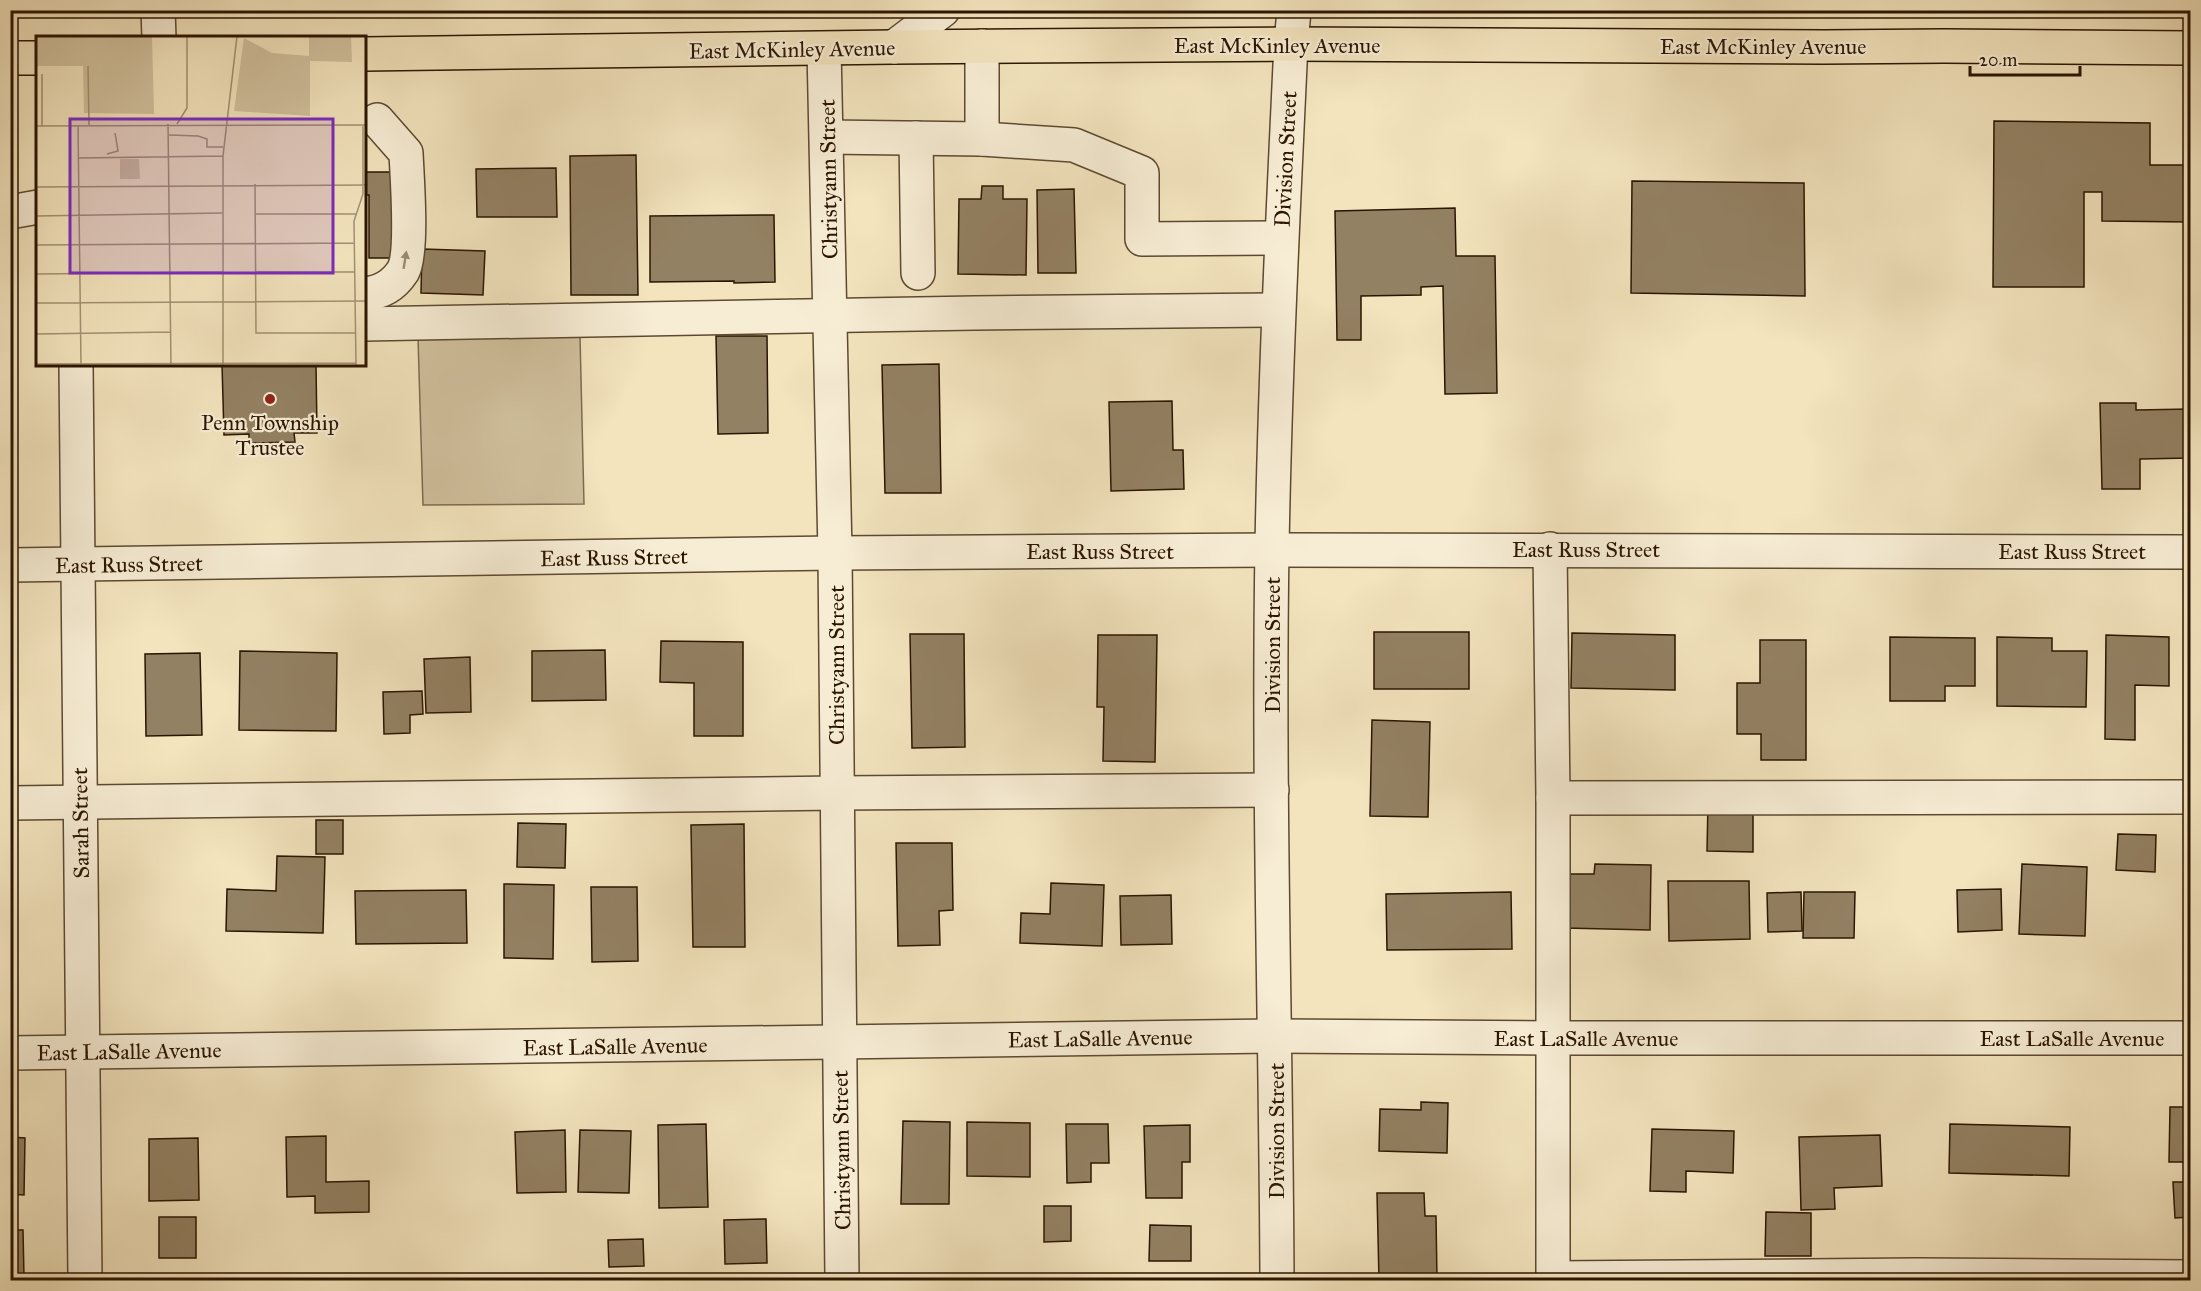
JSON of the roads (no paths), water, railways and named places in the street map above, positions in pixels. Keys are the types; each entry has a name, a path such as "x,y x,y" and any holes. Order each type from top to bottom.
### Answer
{"main road":[{"name":"East McKinley Avenue","path":"366,54 1291,44 2190,48"},
{"path":"10,58 36,58"}],"street":[{"path":"158,10 159,36"},
{"path":"894,47 942,10"},
{"name":"Division Street","path":"1277,1281 1272,550 1278,310 1294,10"},
{"path":"982,46 982,139"},
{"name":"Christyann Street","path":"824,49 835,553 842,1281"},
{"path":"366,293 390,287 404,269 408,236 406,153 377,120"},
{"path":"827,137 982,139 1074,145 1143,173 1143,239 1281,238"},
{"path":"916,138 918,273"},
{"path":"10,212 36,207"},
{"path":"366,324 1278,310"},
{"name":"Sarah Street","path":"76,366 85,1281"},
{"path":"1550,549 1553,798 1553,1279 1917,1275 2190,1277"},
{"name":"East Russ Street","path":"10,565 835,553 1272,550 2190,552"},
{"path":"10,803 1272,790"},
{"path":"1553,798 2190,797"},
{"name":"East LaSalle Avenue","path":"10,1053 1276,1035 1552,1038 2190,1038"}],"place":[{"name":"Penn Township Trustee","path":"270,399"}]}
